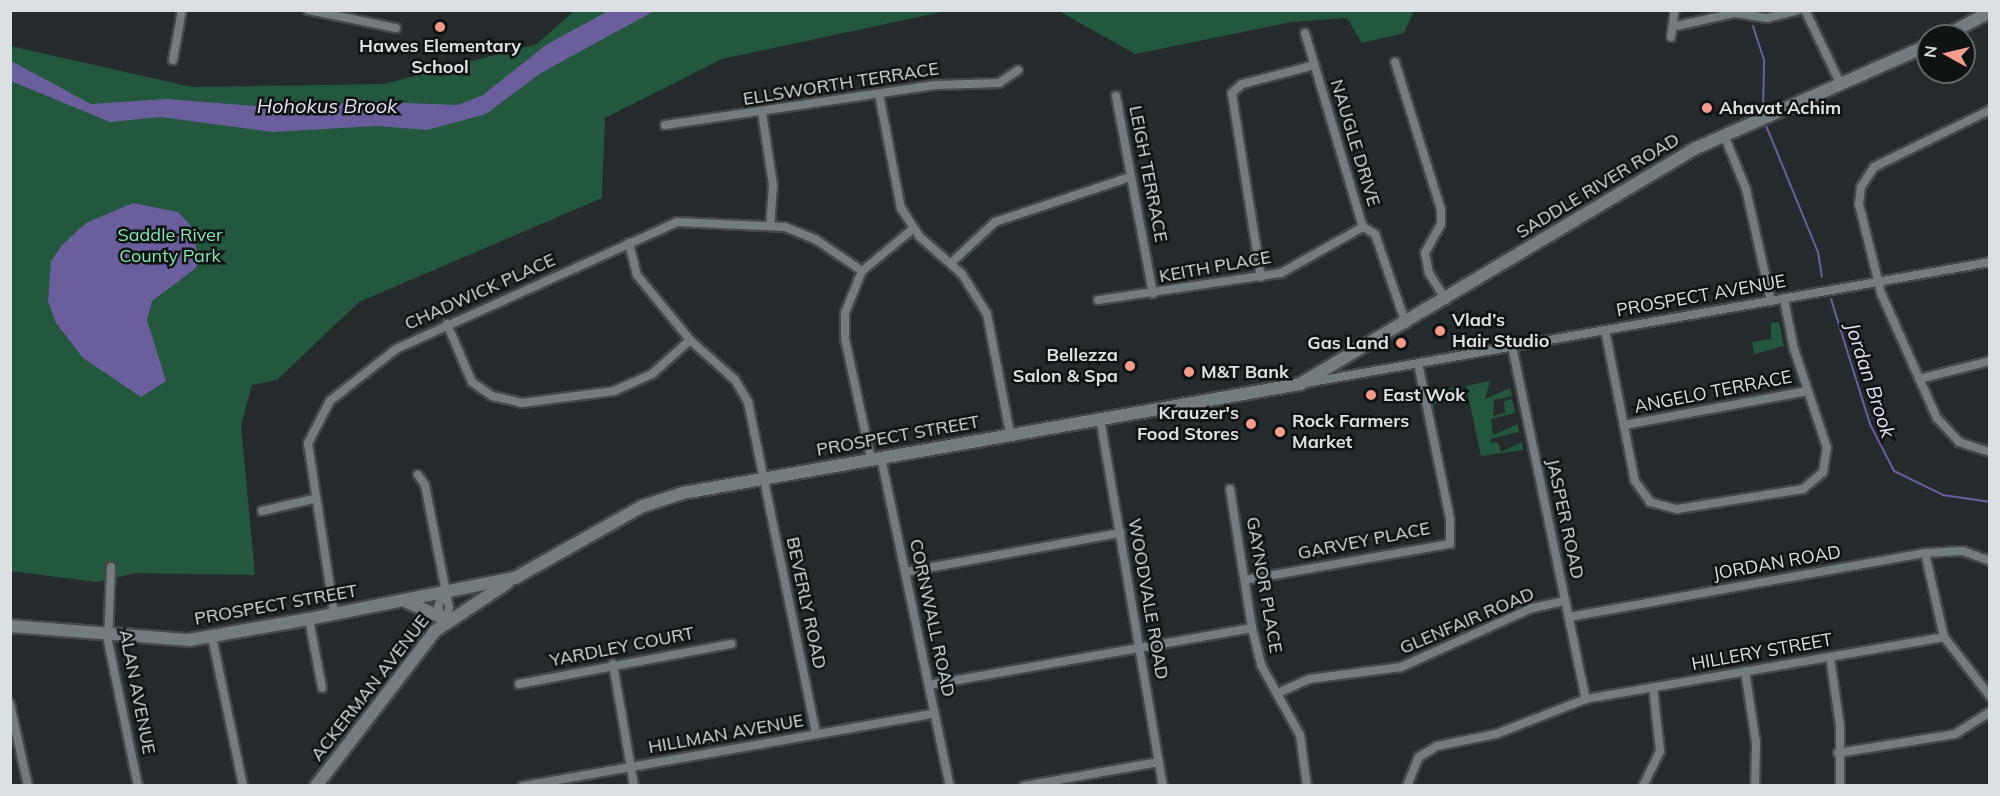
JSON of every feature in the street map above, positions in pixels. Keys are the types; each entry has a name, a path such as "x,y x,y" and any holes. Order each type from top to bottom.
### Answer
{"main road":[{"path":"1966,24 1989,12"},
{"name":"SADDLE RIVER ROAD","path":"1300,384 1406,324 1724,135 1916,51"},
{"name":"PROSPECT STREET","path":"10,626 108,635 212,637 309,619 515,578 660,499 763,478 1300,384"},
{"name":"ACKERMAN AVENUE","path":"316,786 447,620 515,578"},
{"path":"403,600 447,620"}],"street":[{"path":"173,60 182,10"},
{"path":"308,10 396,28"},
{"path":"1671,37 1676,26 1675,10"},
{"path":"1676,26 1735,13 1767,18 1798,10"},
{"path":"1805,10 1841,85"},
{"name":"NAUGLE DRIVE","path":"1305,33 1363,227 1374,234 1406,324"},
{"path":"1395,62 1441,210 1441,224 1425,253 1428,273 1446,300"},
{"path":"1261,277 1232,93 1242,84 1315,65"},
{"name":"ELLSWORTH TERRACE","path":"665,125 762,113 879,94 999,83 1018,70"},
{"path":"879,94 897,197 913,229 951,263 972,287 992,330 1010,434"},
{"name":"LEIGH TERRACE","path":"1116,96 1153,294"},
{"path":"1989,110 1882,162 1864,179 1860,213 1879,280 1919,379 1951,435 1989,453"},
{"path":"762,113 773,185 770,224"},
{"path":"1724,135 1746,189 1771,301"},
{"path":"951,263 995,222 1130,177"},
{"name":"CHADWICK PLACE","path":"334,614 306,453 321,413 380,360 447,324 677,222 770,224 815,239 862,271"},
{"name":"KEITH PLACE","path":"1098,300 1261,277 1296,267 1363,227"},
{"path":"862,271 913,229"},
{"name":"BEVERLY ROAD","path":"629,243 637,275 690,340 742,390 763,478 816,734"},
{"name":"PROSPECT AVENUE","path":"1418,363 1989,262"},
{"name":"CORNWALL ROAD","path":"862,271 848,299 844,326 905,572 950,786"},
{"path":"1605,330 1635,481 1658,506 1677,509 1803,489 1818,479 1828,457 1784,299"},
{"path":"447,324 472,382 492,396 522,404 614,391 652,374 690,340"},
{"name":"JASPER ROAD","path":"1512,346 1586,699"},
{"path":"1919,379 1989,361"},
{"name":"PROSPECT STREET","path":"1300,384 1418,363"},
{"name":"GARVEY PLACE","path":"1245,580 1450,544 1450,519 1418,363"},
{"name":"ANGELO TERRACE","path":"1624,425 1808,391"},
{"name":"WOODVALE ROAD","path":"1100,418 1163,786"},
{"path":"418,475 425,485 443,591 438,609 447,620"},
{"name":"GAYNOR PLACE","path":"1230,489 1252,628 1261,665 1300,735 1307,786"},
{"path":"262,511 313,499"},
{"path":"905,572 1120,533"},
{"name":"JORDAN ROAD","path":"1569,617 1925,554 1963,551 1989,561"},
{"path":"1925,554 1944,637 1989,696"},
{"name":"ALAN AVENUE","path":"111,567 108,635 138,786"},
{"name":"GLENFAIR ROAD","path":"1278,693 1309,679 1370,674 1421,660 1532,608 1565,601"},
{"path":"309,619 322,688"},
{"path":"929,685 1252,628"},
{"path":"212,637 243,786"},
{"name":"HILLERY STREET","path":"1407,786 1419,757 1437,746 1496,734 1586,699 1944,637"},
{"name":"YARDLEY COURT","path":"519,684 613,664 731,644"},
{"path":"1830,657 1840,786"},
{"path":"613,664 634,786"},
{"path":"1745,672 1756,743 1755,786"},
{"path":"1643,786 1660,751 1653,687"},
{"path":"10,704 28,786"},
{"path":"1838,753 1954,734 1989,712"},
{"name":"HILLMAN AVENUE","path":"523,786 935,713"},
{"path":"1024,786 1159,762"}],"green space":[{"name":"Saddle River County Park","path":"574,11 946,11 722,59 605,118 602,198 359,302 277,380 252,385 241,425 255,575 136,573 96,582 11,571 10,46 192,87 384,84 537,44"},
{"path":"1059,11 1414,11 1404,33 1362,43 1347,18 1291,22 1135,54"},
{"path":"1779,322 1784,346 1754,354 1752,342 1771,339 1771,323"},
{"path":"1490,381 1485,399 1510,388 1512,396 1494,400 1493,416 1505,413 1504,401 1512,399 1515,413 1491,419 1493,435 1518,424 1519,432 1490,439 1491,443 1498,442 1501,452 1522,442 1523,450 1481,456 1466,386"},
{"path":"1456,387 1457,392 1434,405 1431,392"}],"shaded area":[{"path":"608,11 654,11 541,73 486,114 427,130 376,126 273,132 161,117 110,122 11,81 11,61 91,104 166,99 305,110 355,101 458,105 483,95 546,45"},
{"path":"133,203 178,212 191,226 199,260 196,268 152,301 147,320 166,381 141,397 83,358 56,323 48,301 51,261 63,244 86,223"}],"waterway":[{"name":"Jordan Brook","path":"1753,26 1764,60 1763,115"},
{"name":"Jordan Brook","path":"1765,123 1818,252 1822,277"},
{"name":"Jordan Brook","path":"1831,299 1870,424 1894,471 1943,495 1990,502"}],"place":[{"name":"Hawes Elementary School","path":"440,27"},
{"name":"Ahavat Achim","path":"1707,108"},
{"name":"Vlad’s Hair Studio","path":"1440,331"},
{"name":"Gas Land","path":"1401,343"},
{"name":"Bellezza Salon & Spa","path":"1130,366"},
{"name":"M&T Bank","path":"1189,372"},
{"name":"East Wok","path":"1371,395"},
{"name":"Krauzer's Food Stores","path":"1251,424"},
{"name":"Rock Farmers Market","path":"1280,432"}],"water label":[{"name":"Hohokus Brook","path":"327,105"}]}
